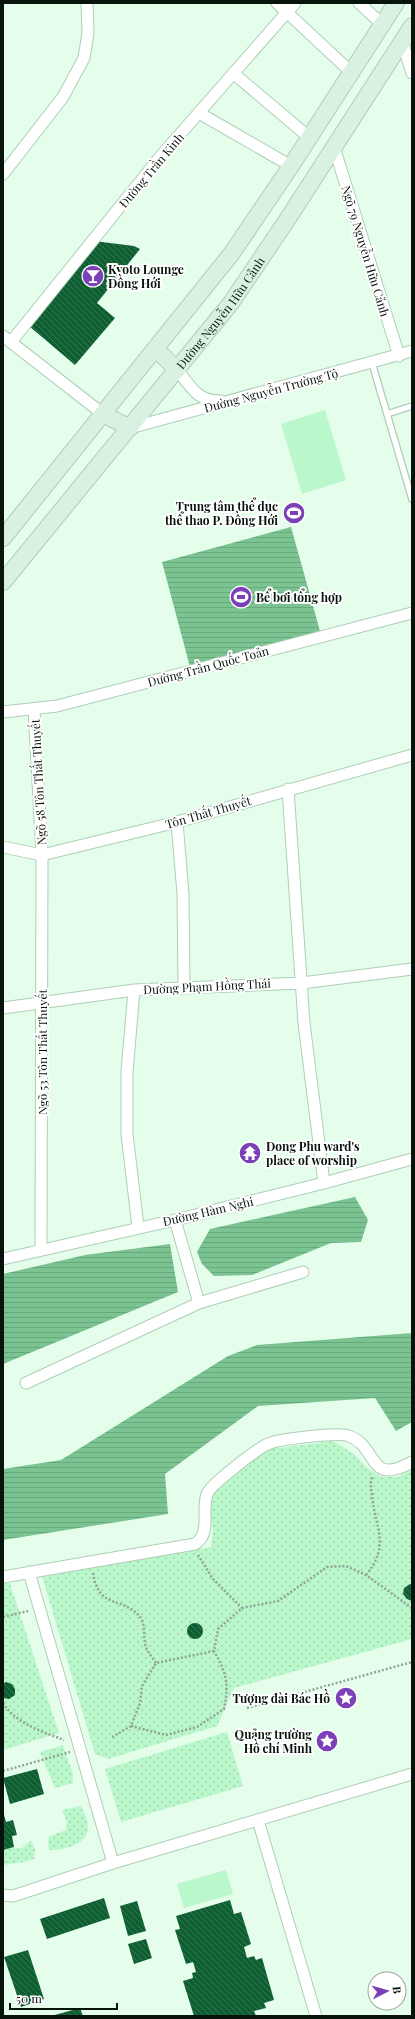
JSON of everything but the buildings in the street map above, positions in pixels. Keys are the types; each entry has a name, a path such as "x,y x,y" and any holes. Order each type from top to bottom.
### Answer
{"main road":[{"path":"3,538 232,253 310,138 396,3"},
{"name":"Đường Nguyễn Hữu Cảnh","path":"3,582 231,303 256,267 412,26"},
{"path":"156,348 177,370"},
{"path":"103,414 130,428"}],"street":[{"path":"3,174 63,97 84,58 88,33 87,3"},
{"path":"277,3 352,73"},
{"name":"Đường Trần Kinh","path":"7,339 160,157 295,3"},
{"path":"359,3 383,25"},
{"path":"402,41 412,73"},
{"path":"234,73 310,138"},
{"path":"198,113 291,166"},
{"name":"Ngõ 79 Nguyễn Hữu Cảnh","path":"334,147 399,356"},
{"path":"7,339 103,414"},
{"name":"Đường Nguyễn Trường Tộ","path":"130,428 399,356 412,351"},
{"path":"177,370 200,397 211,401 234,400"},
{"name":"Đường Trần Quốc Toản","path":"3,712 57,706 412,613"},
{"name":"Ngõ 58 Tôn Thất Thuyết","path":"34,709 42,855"},
{"name":"Tôn Thất Thuyết","path":"3,847 42,855 177,822 288,789 412,755"},
{"path":"288,789 307,1051 324,1183"},
{"path":"177,822 183,894 184,986"},
{"name":"Ngõ 53 Tôn Thất Thuyết","path":"41,1249 42,855"},
{"name":"Đường Phạm Hồng Thái","path":"3,1008 134,990 184,986 302,982 412,969"},
{"path":"134,990 127,1072 128,1134 138,1227"},
{"name":"Đường Hàm Nghi","path":"3,1259 138,1227 175,1220 324,1183 412,1159"},
{"path":"175,1220 199,1303"},
{"path":"26,1383 199,1303 303,1272"},
{"path":"3,1577 194,1544 201,1540 204,1534 204,1505 207,1492 244,1460 267,1444 282,1440 339,1435 349,1436 359,1443 377,1465 387,1471 394,1471 412,1462"},
{"path":"29,1572 113,1863"},
{"path":"3,1896 13,1896 113,1863 412,1774"},
{"path":"258,1820 316,2016"}],"lane":[{"path":"372,363 412,499"},
{"path":"387,414 412,406"}],"path":[{"path":"366,1575 377,1560 381,1541 373,1510 370,1482 377,1465"},
{"path":"194,1544 196,1553 213,1579 242,1608"},
{"path":"91,1562 95,1584 102,1596 134,1610 141,1618 146,1648 156,1663"},
{"path":"131,1726 166,1735 197,1727 224,1709 228,1689 223,1667 214,1651 218,1629 242,1608 278,1601 327,1567 346,1566 366,1575 412,1608"},
{"path":"3,1618 39,1608"},
{"path":"112,1738 131,1726 140,1703 142,1686 156,1663 214,1651"},
{"path":"247,1708 412,1662"},
{"path":"3,1703 9,1713 44,1732 79,1747"},
{"path":"3,1771 79,1747"}],"shaded area":[{"path":"325,410 346,480 302,494 281,424"},
{"name":"Bể bơi tổng hợp","path":"291,527 320,631 190,667 162,562"},
{"path":"355,1197 368,1220 361,1242 331,1243 252,1275 214,1276 202,1264 197,1252 210,1229"},
{"path":"170,1244 178,1292 3,1364 3,1274 85,1255"},
{"path":"412,1333 412,1422 396,1431 375,1398 258,1406 165,1474 168,1514 3,1540 3,1469 61,1460 228,1356 257,1345"},
{"path":"333,1441 354,1454 367,1468 382,1477 398,1477 412,1469 412,1639 234,1688 217,1726 108,1759 95,1754 42,1576 211,1547 213,1529 209,1507 213,1495 224,1481 270,1449"},
{"path":"8,1578 59,1733 3,1750 3,1579"},
{"path":"227,1732 243,1786 121,1822 105,1769"},
{"path":"63,1745 73,1774 73,1783 55,1788 40,1752"},
{"path":"81,1806 87,1821 88,1829 86,1835 77,1844 71,1847 49,1850 48,1837 66,1830 67,1822 62,1810"},
{"path":"31,1840 35,1849 34,1859 3,1865 3,1848 22,1848"},
{"path":"226,1870 233,1894 184,1908 177,1884"}],"place":[{"name":"Kyoto Lounge Đồng Hới","path":"93,276"},
{"name":"Trung tâm thể dục thể thao P. Đồng Hới","path":"294,513"},
{"name":"Bể bơi tổng hợp","path":"241,597"},
{"name":"Dong Phu ward's place of worship","path":"250,1153"},
{"name":"Tượng đài Bác Hồ","path":"346,1698"},
{"name":"Quảng trường Hồ chí Minh","path":"327,1741"}]}
